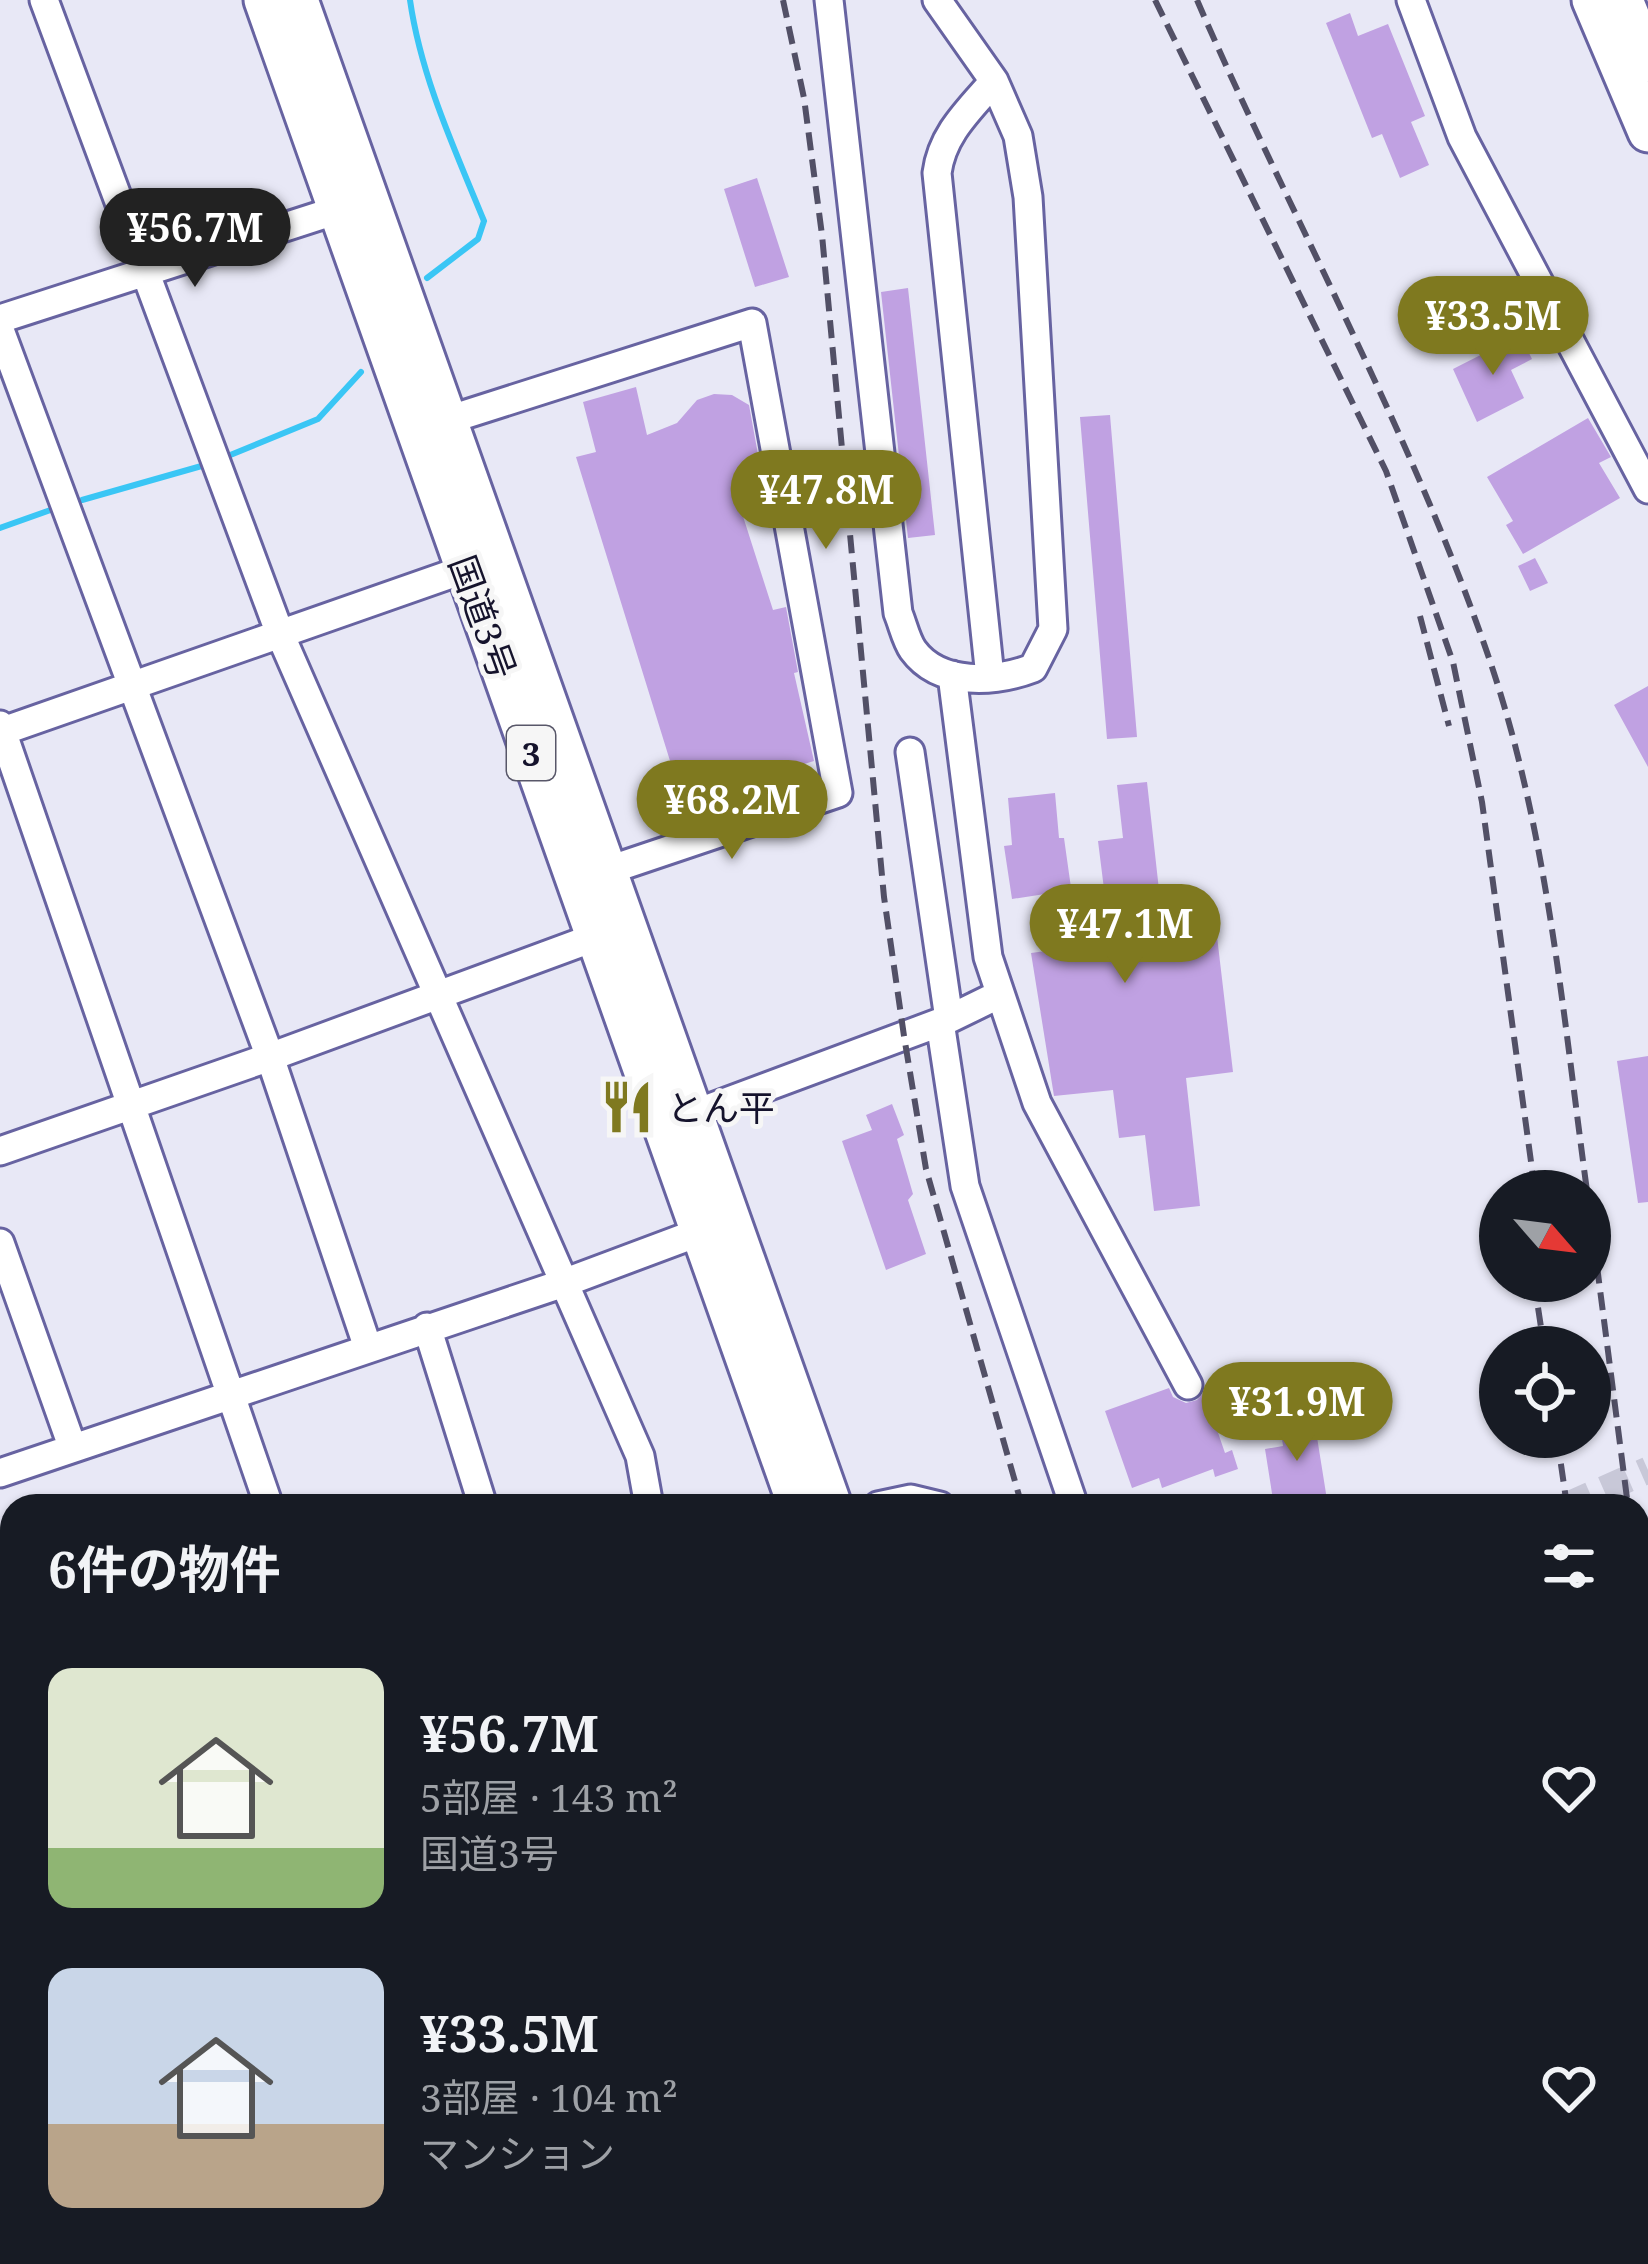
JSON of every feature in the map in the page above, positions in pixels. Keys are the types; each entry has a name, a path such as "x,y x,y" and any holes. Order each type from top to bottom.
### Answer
{"highway":[{"name":"国道3号","path":"264,0 353,205 716,1226 827,1494"},
{"name":"国道3号","path":"298,0 353,205"},
{"path":"1592,0 1648,132"},
{"path":"1623,0 1648,62"},
{"name":"国道3号","path":"481,564 606,871 611,931 694,1114 716,1226 794,1494"}],"street":[{"path":"44,0 280,634 640,1456 647,1494"},
{"path":"829,0 898,613 911,648 932,668 952,675 1013,676 1033,668 1053,629 1028,197 1018,136 994,81 938,0"},
{"path":"1411,0 1462,137 1648,489"},
{"path":"990,677 937,172 950,133 994,81"},
{"path":"0,319 353,205"},
{"path":"432,425 752,323 838,793 606,871"},
{"path":"0,330 270,1057 368,1348"},
{"path":"265,1494 1,729 132,688 481,564"},
{"path":"952,675 988,957 1000,994 1037,1103 1188,1385"},
{"path":"910,752 965,1186 1070,1494"},
{"path":"0,1151 611,931"},
{"path":"694,1114 945,1020 1000,994"},
{"path":"0,1473 562,1284 716,1226"},
{"path":"0,1243 72,1446"},
{"path":"428,1328 479,1494"}],"building":[{"path":"1350,13 1358,36 1388,24 1425,116 1411,122 1429,165 1400,178 1382,134 1372,138 1326,23"},
{"path":"757,178 789,277 755,287 724,189"},
{"path":"908,288 935,535 908,538 881,292"},
{"path":"1520,335 1532,359 1511,370 1524,398 1477,422 1453,369"},
{"path":"636,387 647,435 677,423 697,400 714,394 732,395 749,405 759,460 733,485 773,610 786,607 798,672 794,673 814,761 716,791 724,812 713,816 688,819 576,457 596,452 583,402"},
{"path":"1110,415 1137,737 1107,739 1080,417"},
{"path":"1588,418 1611,457 1599,463 1620,498 1523,554 1506,525 1513,521 1487,477"},
{"path":"1535,558 1548,583 1530,591 1518,566"},
{"path":"1648,686 1648,767 1614,705"},
{"path":"1147,782 1162,917 1214,911 1233,1072 1186,1078 1200,1206 1154,1211 1145,1135 1119,1138 1113,1090 1054,1096 1031,953 1053,950 1045,894 1012,899 1004,846 1012,845 1008,798 1055,793 1074,909 1105,897 1098,841 1123,838 1117,785"},
{"path":"1648,1056 1648,1202 1638,1203 1617,1061"},
{"path":"892,1104 904,1135 897,1139 913,1194 908,1200 926,1254 886,1270 842,1141 872,1130 866,1115"},
{"path":"1169,1388 1173,1397 1186,1403 1204,1392 1225,1453 1232,1450 1238,1469 1215,1477 1213,1469 1162,1488 1159,1478 1132,1488 1105,1411"},
{"path":"1313,1412 1326,1494 1272,1494 1265,1449 1283,1446 1279,1417"}],"waterway":[{"path":"410,0 431,85 484,221"},
{"path":"427,278 478,239 484,221"},
{"path":"223,458 318,419 361,372"},
{"path":"82,500 205,465"},
{"path":"0,528 59,507"}],"tunnel":[{"path":"1593,1494 1648,1470"}],"railway":[{"path":"783,0 804,98 822,235 884,897 904,1036 926,1169 1019,1494"},
{"path":"1155,0 1386,471 1453,662 1482,802 1532,1170"},
{"path":"1197,0 1390,413 1491,664 1511,728 1540,859 1584,1170"},
{"path":"1420,616 1449,726"},
{"path":"1537,1302 1541,1326"},
{"path":"1602,1302 1626,1494"},
{"path":"1560,1458 1565,1494"}],"place":[{"name":"とん平","path":"627,1107"}]}
